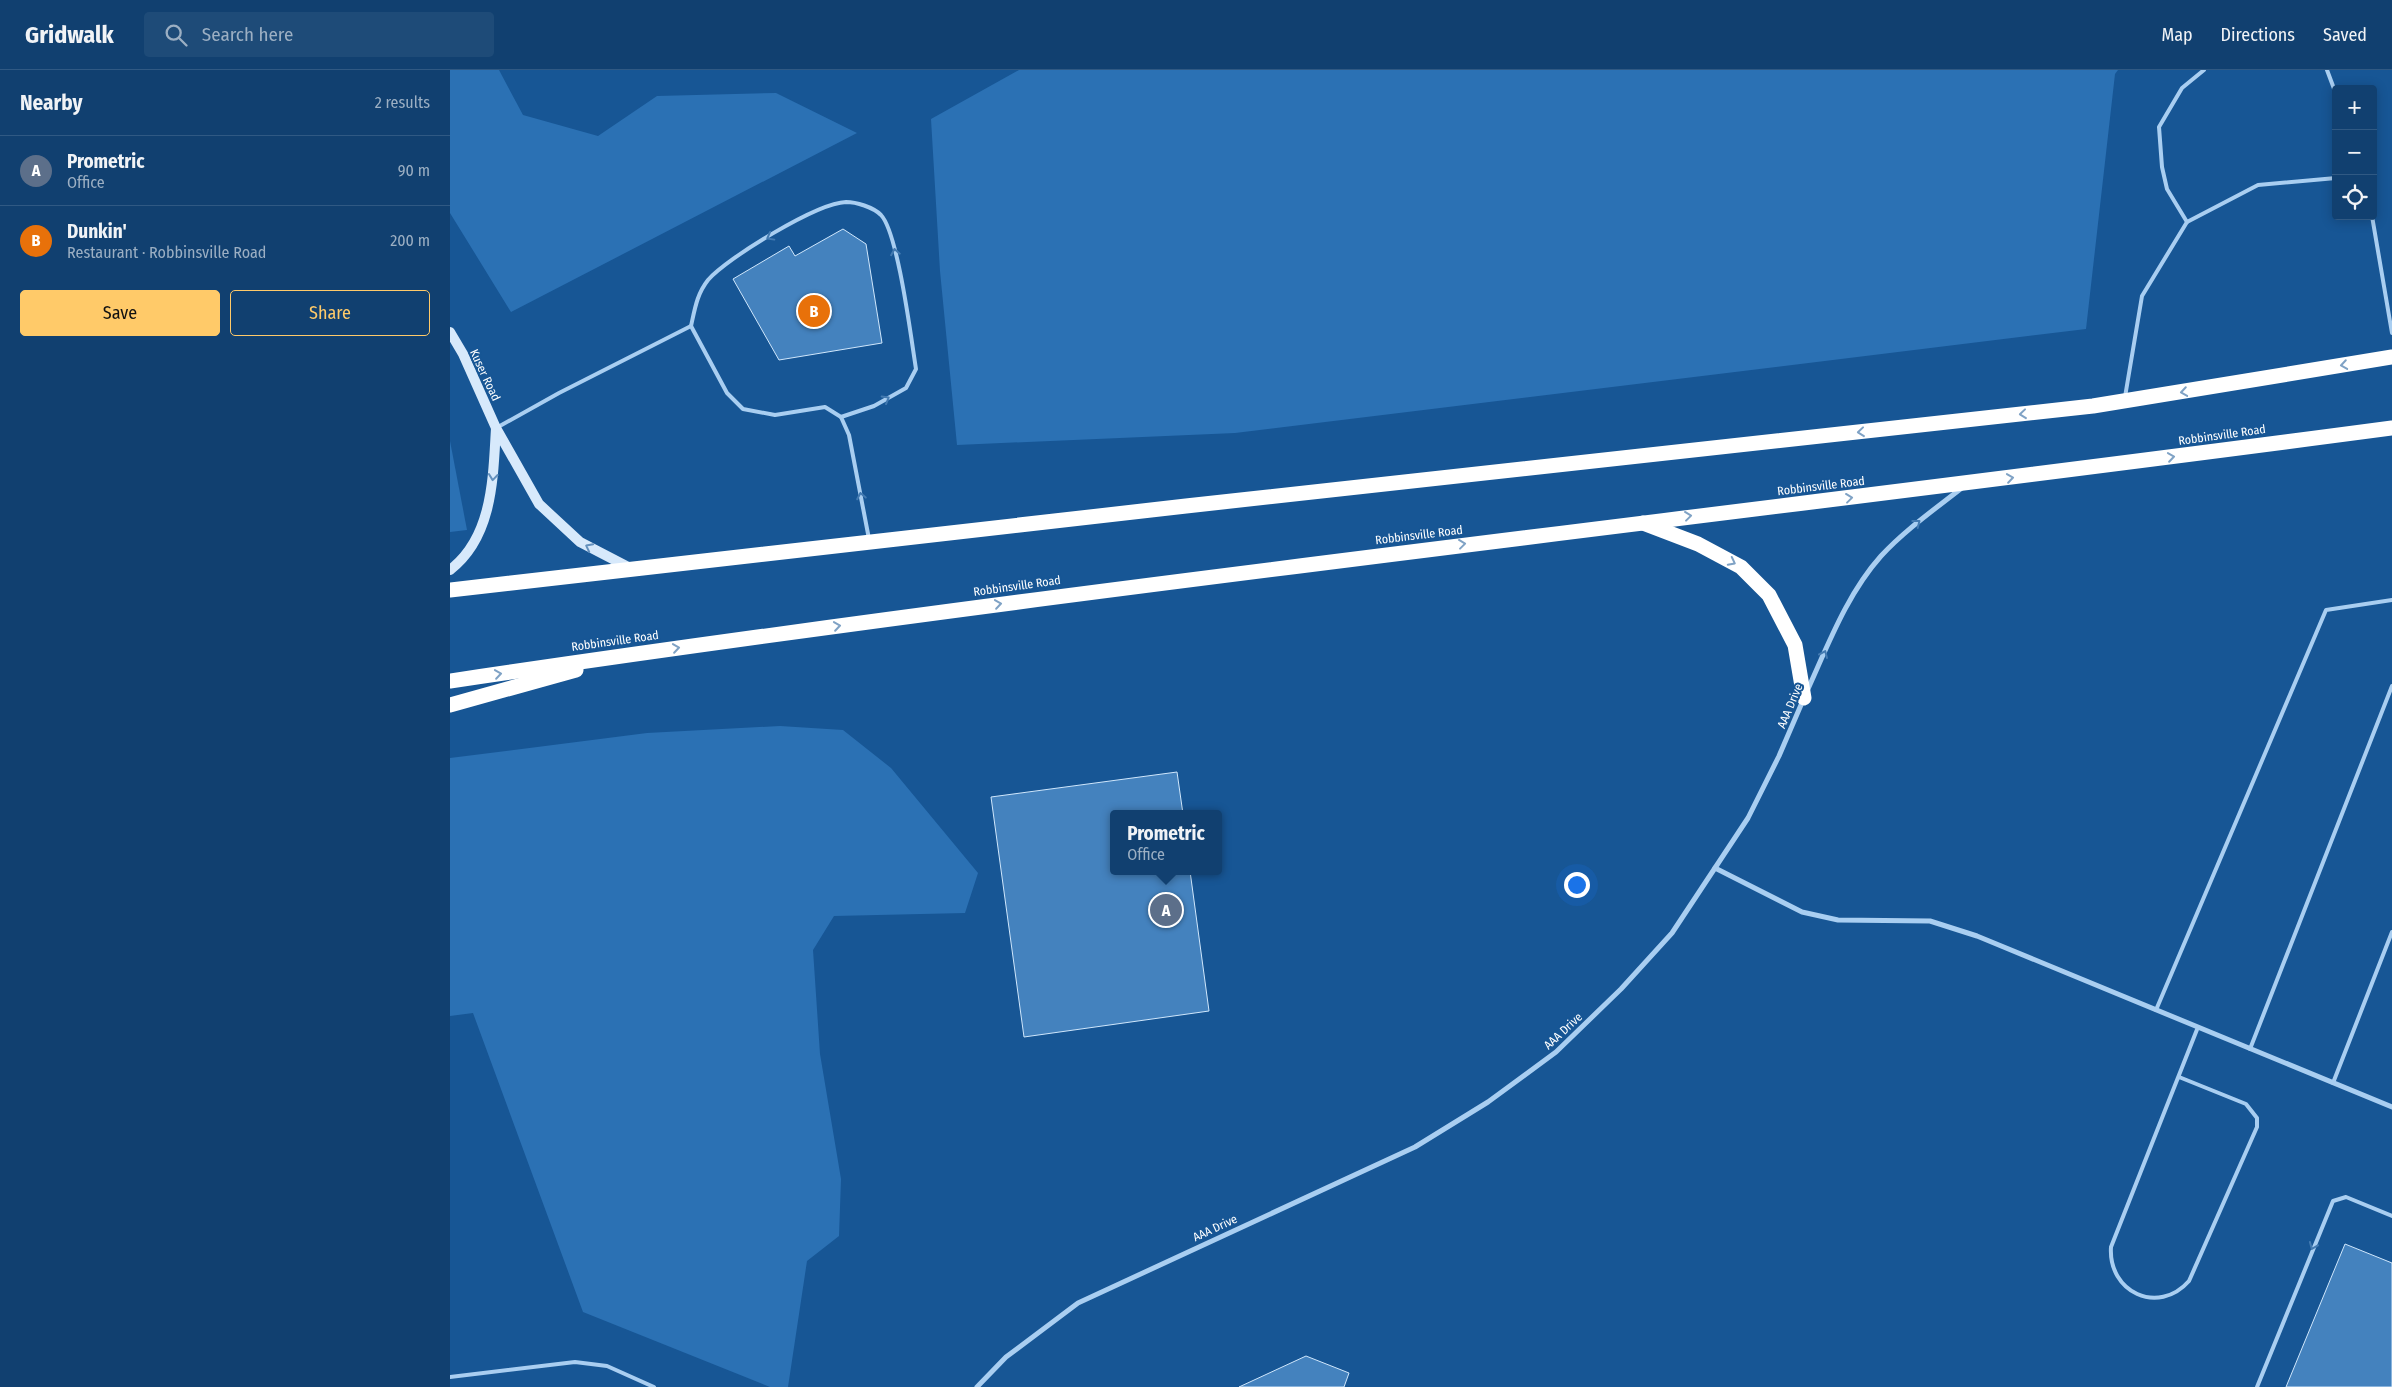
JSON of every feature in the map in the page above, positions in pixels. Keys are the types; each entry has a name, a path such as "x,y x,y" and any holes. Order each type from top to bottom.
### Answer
{"highway":[{"path":"450,590 2124,401 2392,357"},
{"name":"Robbinsville Road","path":"450,681 644,652 1049,597 1639,522 1968,484 2392,428"},
{"path":"1639,522 1698,544 1742,567 1768,595 1795,645 1804,698"},
{"path":"450,704 644,652"}],"street":[{"name":"Kuser Road","path":"450,332 463,354 496,428 539,504 580,542 632,569"},
{"path":"450,570 473,547 485,517 493,481 496,428"},
{"name":"AAA Drive","path":"977,1387 1006,1357 1078,1304 1415,1147 1488,1102 1556,1052 1621,989 1672,933 1748,818 1779,756 1838,622 1857,588 1880,557 1906,532 1968,484"},
{"path":"1715,868 1802,912 1838,920 1930,921 1977,936 2392,1107"}],"lane":[{"path":"2187,222 2167,189 2162,167 2159,127 2182,88 2204,70"},
{"path":"2327,70 2333,85"},
{"path":"2124,401 2142,296 2187,222 2258,185 2332,178"},
{"path":"841,417 874,406 906,388 916,369 892,236 880,214 862,204 844,202 811,214 730,261 710,279 698,294 691,326 727,393 743,409 775,416 825,407 841,417 849,435 870,544"},
{"path":"2373,220 2392,333"},
{"path":"496,428 559,392 691,326"},
{"path":"2156,1010 2326,610 2392,600"},
{"path":"2250,1048 2392,686"},
{"path":"2334,1083 2392,932"},
{"path":"2179,1077 2246,1104 2257,1118 2257,1127 2189,1282 2180,1292 2162,1298 2146,1298 2130,1290 2116,1274 2110,1261 2112,1247 2198,1027"},
{"path":"2256,1387 2333,1201 2346,1197 2392,1216"},
{"path":"450,1377 575,1362 607,1366 654,1387"},
{"path":"638,1387 643,1382"}],"shaded area":[{"path":"450,70 499,70 523,115 598,136 657,96 776,93 857,133 511,312 450,213"},
{"path":"1019,70 2118,70 2115,74 2086,329 1235,433 957,445 940,271 931,119"},
{"path":"450,441 467,530 450,532"},
{"path":"780,726 843,730 891,768 978,873 965,913 834,916 813,950 820,1054 841,1179 839,1236 807,1261 788,1387 770,1387 583,1312 473,1013 450,1016 450,758 647,733"}],"building":[{"path":"843,229 866,244 882,343 779,360 733,279 789,246 795,256"},
{"path":"1177,772 1182,810 1110,810 1110,875 1191,875 1209,1011 1024,1037 991,797"},
{"path":"2345,1244 2392,1263 2392,1387 2286,1387"},
{"path":"1306,1356 1349,1373 1344,1387 1239,1387"}],"place":[{"name":"Dunkin'","path":"814,311"},
{"name":"Prometric","path":"1166,910"}]}
